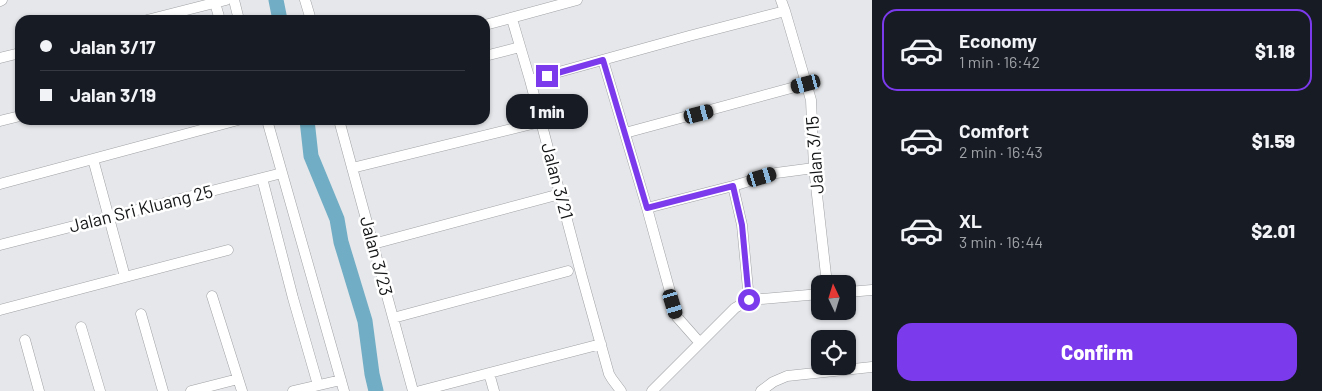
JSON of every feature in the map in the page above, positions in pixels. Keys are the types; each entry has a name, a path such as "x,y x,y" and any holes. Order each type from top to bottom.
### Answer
{"street":[{"path":"167,15 226,0"},
{"path":"234,0 238,15"},
{"path":"304,0 308,15"},
{"path":"490,24 577,0"},
{"name":"Jalan 3/15","path":"780,0 785,11 811,100 814,168 826,275"},
{"path":"215,3 219,15"},
{"path":"530,80 785,11"},
{"name":"Jalan 3/21","path":"512,18 609,374 621,391"},
{"path":"490,55 520,46"},
{"path":"0,58 15,54"},
{"path":"603,60 677,317 700,343"},
{"path":"625,133 806,84"},
{"path":"0,121 15,117"},
{"path":"352,168 540,122"},
{"path":"0,184 219,125"},
{"path":"268,125 344,391"},
{"name":"Jalan 3/23","path":"340,125 413,391"},
{"path":"93,159 125,277"},
{"path":"647,208 776,173 814,168"},
{"name":"Jalan Sri Kluang 25","path":"0,245 282,173"},
{"path":"262,178 318,385"},
{"path":"733,186 742,225 749,300"},
{"path":"373,244 560,194"},
{"path":"0,310 228,250"},
{"path":"393,318 568,271"},
{"path":"856,291 872,290"},
{"path":"652,391 735,308 749,300 811,295"},
{"path":"212,296 242,391"},
{"path":"142,314 163,391"},
{"path":"81,327 100,391"},
{"path":"25,340 39,391"},
{"path":"420,391 601,344"},
{"path":"761,391 773,382 787,376 872,367"},
{"path":"489,373 494,391"},
{"path":"191,391 238,379"},
{"path":"293,391 341,380"}],"waterway":[{"path":"276,0 279,15"},
{"path":"308,125 311,156 337,219 341,242 365,321 376,391"}],"route":[{"path":"547,76 603,60 647,208 733,186 742,225 749,300"}]}
